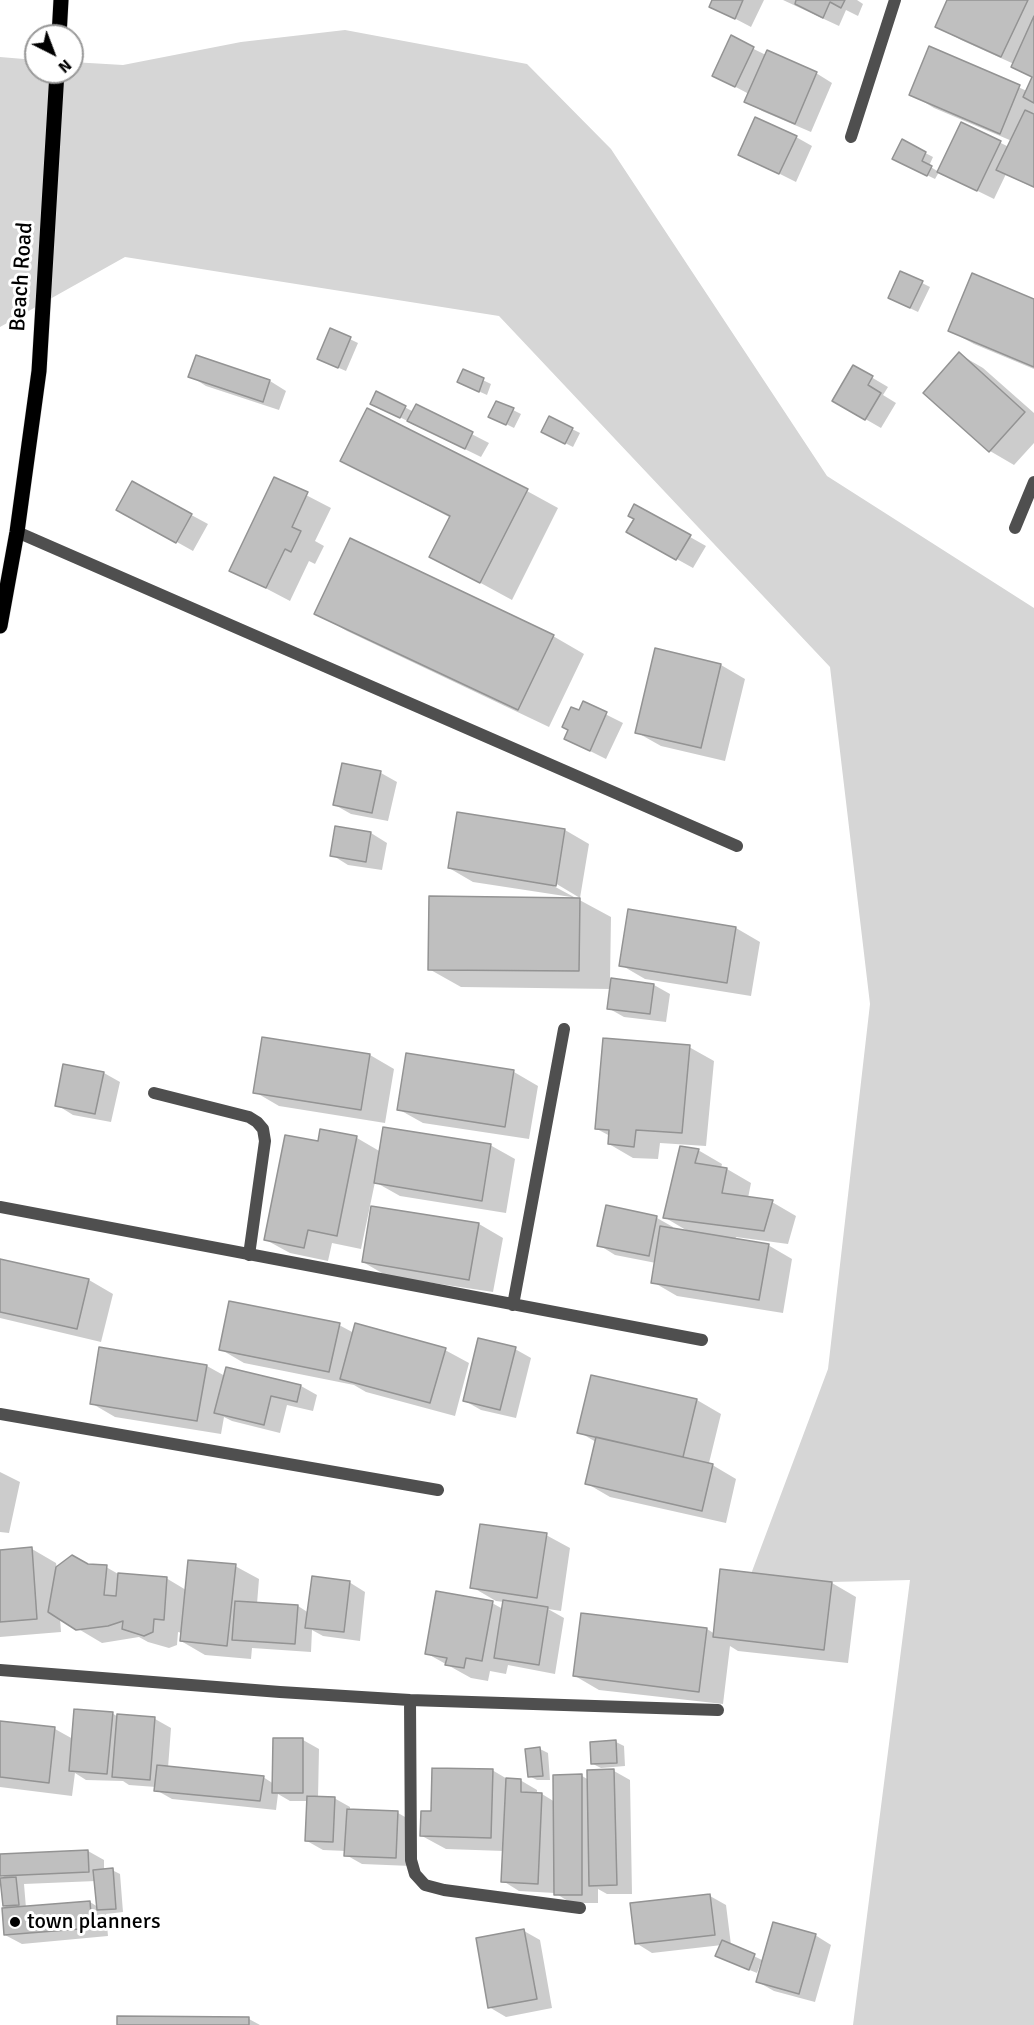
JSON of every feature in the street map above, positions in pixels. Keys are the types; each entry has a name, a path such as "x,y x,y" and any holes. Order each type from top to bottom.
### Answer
{"main road":[{"path":"60,24 61,0"},
{"name":"Beach Road","path":"0,626 17,532 39,371 56,84"}],"street":[{"path":"851,137 895,0"},
{"path":"1015,528 1034,482"},
{"path":"17,532 737,846"},
{"path":"513,1305 564,1029"},
{"path":"154,1093 249,1117 258,1122 263,1129 265,1141 249,1255"},
{"path":"0,1208 702,1340"},
{"path":"0,1414 438,1490"},
{"path":"0,1670 410,1700 718,1710"},
{"path":"410,1700 411,1860 415,1874 425,1885 444,1890 580,1908"}],"shaded area":[{"path":"345,30 527,64 611,149 827,476 1034,608 1034,2025 853,2025 910,1580 832,1582 751,1574 828,1369 870,1004 830,667 499,316 125,257 0,327 0,57 24,59 24,84 84,84 84,63 123,65 241,42"}],"building":[{"path":"712,0 743,0 735,19 709,7"},
{"path":"796,0 845,0 841,8 830,2 823,18 795,4"},
{"path":"947,0 1028,0 1001,57 935,27"},
{"path":"1034,16 1034,103 1023,97 1032,77 1011,67"},
{"path":"731,35 754,47 735,87 712,76"},
{"path":"929,46 1020,85 1000,134 909,95"},
{"path":"767,50 817,72 795,124 744,102"},
{"path":"1025,110 1034,114 1034,187 996,170"},
{"path":"755,117 797,136 779,174 738,155"},
{"path":"961,122 1001,141 977,191 937,172"},
{"path":"902,139 926,152 922,161 932,166 927,176 892,159"},
{"path":"900,271 923,281 910,308 888,298"},
{"path":"972,273 1034,299 1034,367 948,331"},
{"path":"330,328 351,337 338,368 317,359"},
{"path":"959,352 1025,412 989,452 923,393"},
{"path":"196,355 270,380 263,402 188,377"},
{"path":"853,365 873,376 868,385 881,393 865,420 832,401"},
{"path":"463,369 484,378 479,392 457,382"},
{"path":"376,391 406,406 400,418 370,404"},
{"path":"496,401 514,408 506,425 488,417"},
{"path":"416,404 473,432 465,449 407,421"},
{"path":"367,408 528,489 480,583 429,557 450,516 340,461"},
{"path":"549,416 573,428 565,444 541,432"},
{"path":"274,477 308,492 292,527 301,531 291,552 285,549 266,588 229,571"},
{"path":"132,481 192,514 176,543 116,510"},
{"path":"634,504 691,535 676,560 626,532 634,519 628,516"},
{"path":"350,538 554,635 518,710 314,614"},
{"path":"655,648 721,664 701,748 635,733"},
{"path":"583,701 607,712 590,751 564,739 568,730 562,727 571,707 579,710"},
{"path":"342,763 381,771 372,813 333,805"},
{"path":"457,812 565,829 556,886 448,868"},
{"path":"335,826 371,832 366,862 330,856"},
{"path":"429,896 580,898 579,971 428,970"},
{"path":"628,909 736,927 727,983 619,966"},
{"path":"611,978 654,984 650,1014 607,1009"},
{"path":"262,1037 370,1054 361,1110 253,1093"},
{"path":"603,1038 690,1045 682,1133 636,1130 634,1147 608,1144 609,1130 595,1129"},
{"path":"406,1053 514,1070 505,1127 397,1110"},
{"path":"63,1064 104,1072 95,1114 55,1106"},
{"path":"383,1127 491,1144 482,1201 374,1183"},
{"path":"320,1129 357,1136 337,1236 308,1230 304,1248 264,1240 285,1135 318,1141"},
{"path":"680,1146 699,1149 695,1163 727,1168 722,1193 773,1200 764,1231 663,1218"},
{"path":"606,1205 657,1216 649,1256 597,1246"},
{"path":"371,1206 479,1223 469,1280 362,1262"},
{"path":"660,1226 769,1244 759,1300 651,1283"},
{"path":"0,1259 89,1279 77,1329 0,1312"},
{"path":"229,1301 340,1323 329,1372 219,1350"},
{"path":"355,1323 446,1348 430,1403 340,1379"},
{"path":"478,1338 516,1347 500,1410 463,1401"},
{"path":"99,1347 207,1365 197,1421 90,1404"},
{"path":"226,1367 301,1385 297,1402 271,1396 264,1425 214,1413"},
{"path":"591,1375 697,1399 683,1457 577,1433"},
{"path":"596,1437 713,1464 702,1511 585,1484"},
{"path":"480,1524 547,1533 537,1598 470,1588"},
{"path":"32,1547 37,1619 0,1622 0,1550"},
{"path":"72,1555 88,1564 107,1565 104,1595 116,1596 118,1573 167,1577 164,1620 154,1619 153,1632 144,1636 122,1629 123,1621 108,1626 76,1630 48,1612 56,1567"},
{"path":"188,1560 236,1564 227,1646 180,1641"},
{"path":"720,1569 832,1582 824,1650 713,1637"},
{"path":"312,1576 350,1581 344,1632 305,1628"},
{"path":"436,1591 493,1601 482,1661 466,1658 464,1668 445,1665 447,1658 425,1654"},
{"path":"503,1600 548,1607 539,1665 494,1658"},
{"path":"235,1601 298,1605 295,1644 232,1640"},
{"path":"581,1613 707,1628 699,1692 573,1676"},
{"path":"74,1709 113,1712 107,1774 69,1771"},
{"path":"117,1714 155,1717 150,1780 112,1777"},
{"path":"0,1721 55,1727 49,1783 0,1777"},
{"path":"273,1738 303,1738 303,1793 272,1793"},
{"path":"616,1740 617,1763 591,1764 590,1742"},
{"path":"540,1747 543,1776 528,1777 525,1749"},
{"path":"157,1765 264,1776 260,1801 154,1791"},
{"path":"432,1768 493,1769 491,1838 420,1836 421,1811 431,1811"},
{"path":"614,1769 617,1885 589,1886 587,1770"},
{"path":"582,1774 582,1895 554,1895 553,1775"},
{"path":"506,1778 521,1779 521,1792 542,1793 538,1884 501,1882"},
{"path":"307,1796 335,1797 333,1842 305,1841"},
{"path":"347,1809 398,1811 396,1858 344,1856"},
{"path":"88,1850 89,1872 0,1876 0,1854"},
{"path":"113,1868 116,1909 97,1910 93,1870"},
{"path":"16,1877 19,1905 3,1906 0,1878"},
{"path":"710,1894 715,1935 635,1944 630,1903"},
{"path":"90,1901 92,1928 4,1935 2,1908"},
{"path":"773,1922 816,1934 799,1994 756,1982"},
{"path":"524,1929 537,1999 488,2008 476,1938"},
{"path":"722,1940 755,1954 749,1970 715,1956"},
{"path":"117,2016 249,2017 249,2025 117,2025"}],"place":[{"name":"town planners","path":"15,1922"}]}
